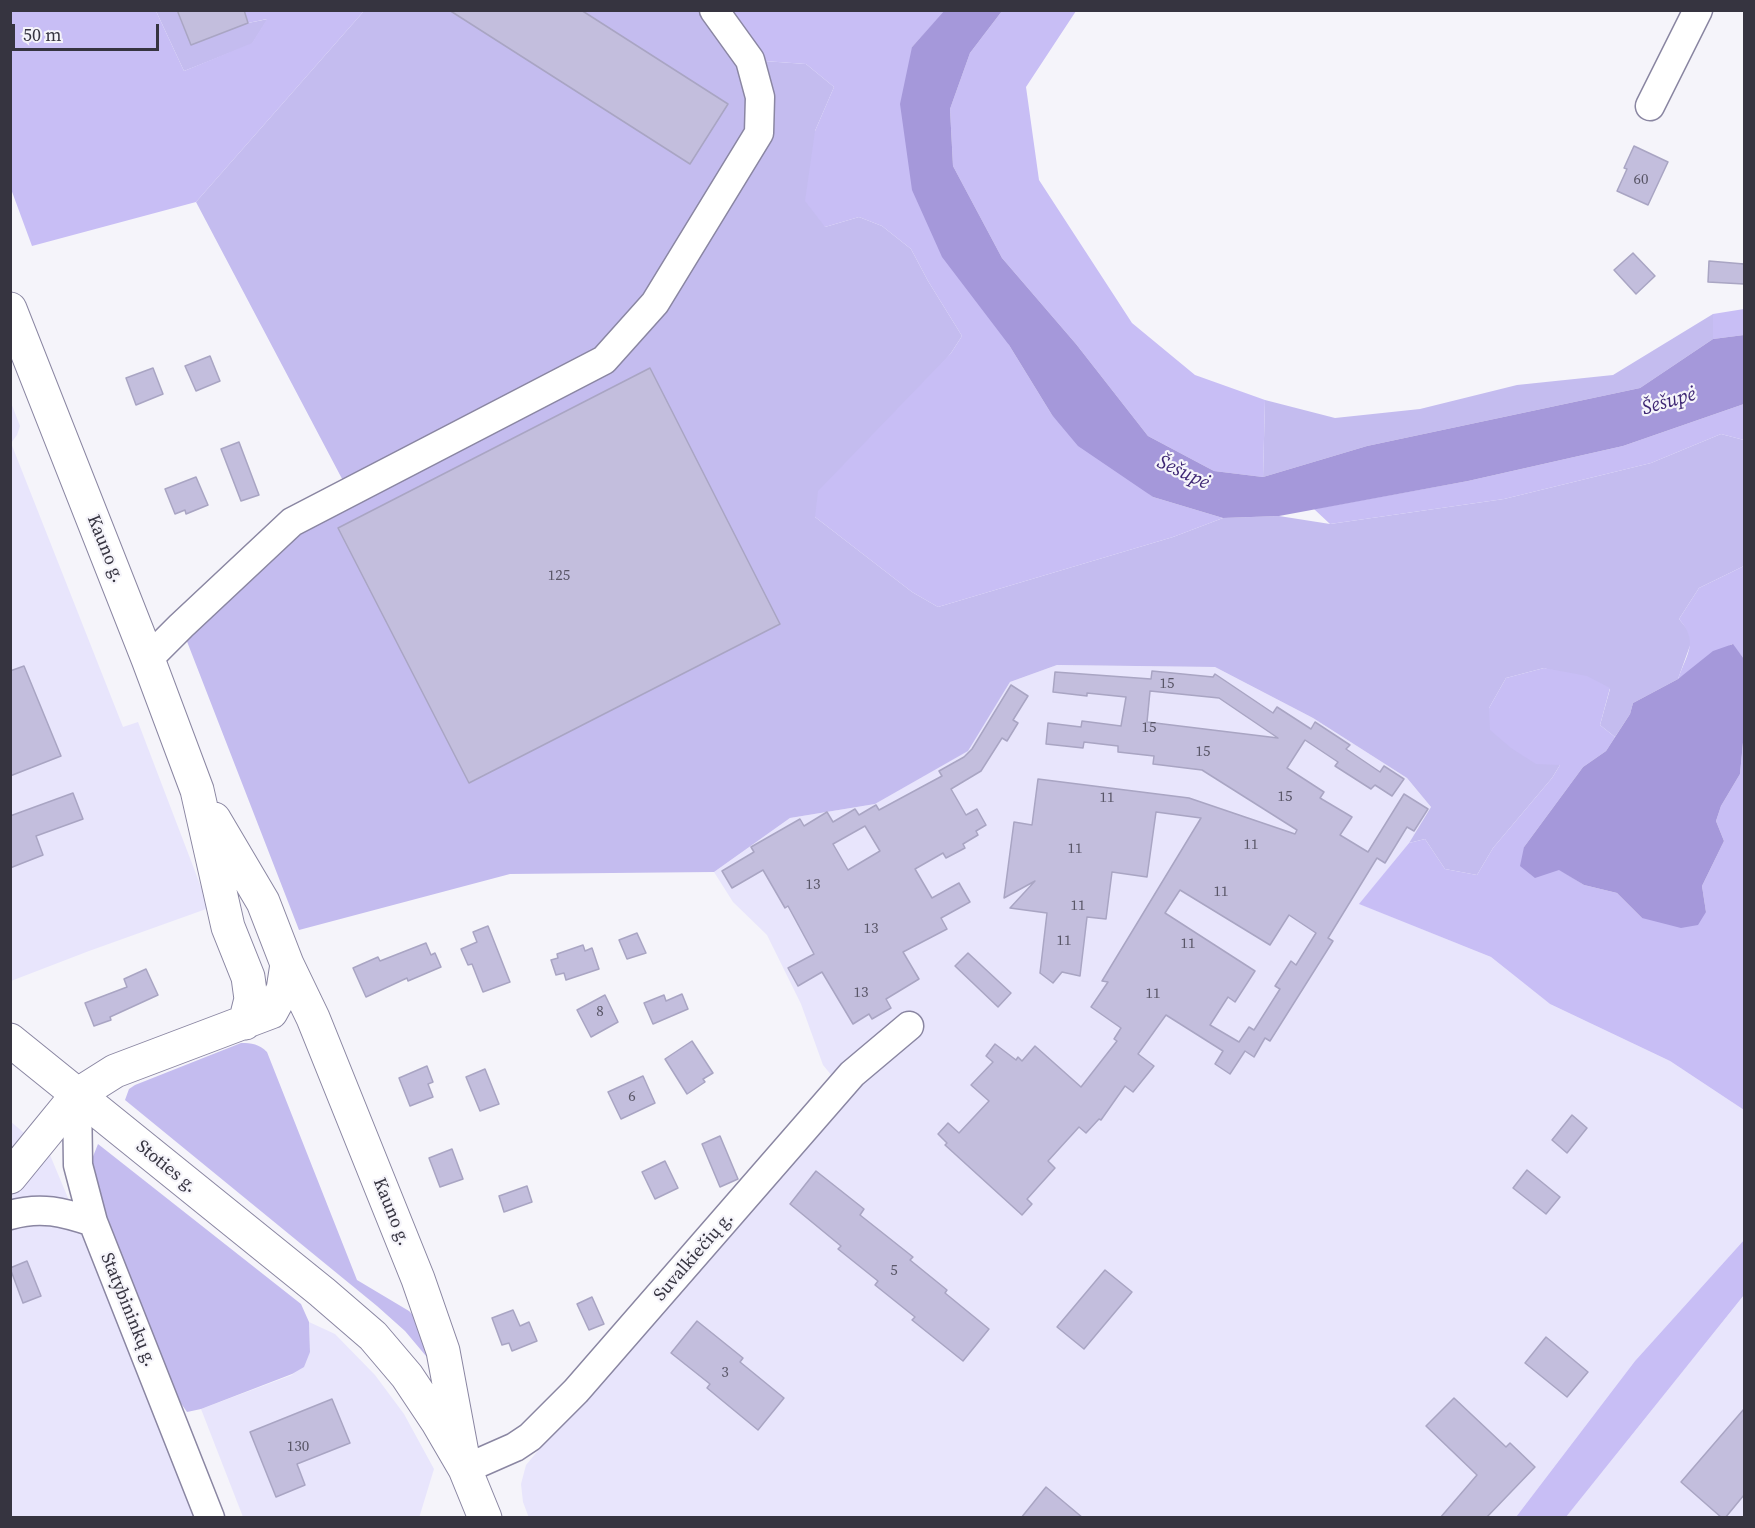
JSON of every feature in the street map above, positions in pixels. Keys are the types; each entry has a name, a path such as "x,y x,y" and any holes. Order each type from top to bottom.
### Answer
{"main road":[{"name":"Kauno g.","path":"10,309 197,790 228,927 248,977 251,999 245,1023"},
{"name":"Kauno g.","path":"197,790 263,902 287,964 314,1018 418,1279 444,1351 465,1469"},
{"path":"10,1177 77,1095 115,1071 271,1012 283,990 287,964"},
{"name":"Stoties g.","path":"10,1040 322,1292"},
{"name":"Kauno g.","path":"322,1292 373,1336 407,1376 465,1469 485,1518"}],"street":[{"path":"148,659 292,522 604,360 655,303 759,133 760,97 750,60 714,10"},
{"path":"1650,106 1698,10"},
{"name":"Suvalkiečių g.","path":"465,1469 523,1442 569,1399 852,1074 909,1026"},
{"name":"Statybininkų g.","path":"77,1095 78,1165 93,1222 210,1518"},
{"path":"10,1215 25,1211 57,1210 93,1222"}],"shaded area":[{"path":"11,11 156,11 184,71 252,43 267,19 248,23 244,11 364,11 196,202 32,246 11,189"},
{"path":"156,11 177,11 191,45 248,23 268,19 252,44 184,71"},
{"path":"364,11 714,11 750,60 806,64 834,87 815,131 825,227 859,217 882,226 911,249 962,336 951,353 815,517 912,592 938,607 1173,537 1223,518 1279,516 1330,524 1504,499 1651,463 1721,434 1744,440 1744,566 1699,588 1679,619 1688,630 1692,640 1678,679 1633,703 1630,714 1615,737 1600,725 1610,689 1544,668 1506,678 1489,708 1560,765 1552,778 1493,848 1477,875 1445,869 1425,839 1409,843 1431,807 1407,778 1313,718 1215,667 1057,665 1010,682 968,751 875,804 790,818 714,872 510,874 299,930 181,626 349,492 196,202"},
{"path":"714,11 945,11 912,47 1009,345 1052,415 1153,497 1223,518 1173,537 938,607 912,592 815,517 818,491 951,353 962,336 911,249 882,226 859,217 825,227 805,201 815,131 834,87 806,64 750,60"},
{"path":"1002,11 1076,11 1026,87 1039,180 1132,323 1195,375 1265,400 1263,477 1214,471 1148,436 1076,344 1002,258 953,166 950,109 970,53"},
{"path":"1744,309 1744,335 1713,339 1713,314"},
{"path":"1713,314 1713,339 1640,388 1367,446 1263,477 1265,400 1335,418 1420,409 1517,385 1613,375"},
{"path":"10,400 20,426 11,443 123,727 138,722 209,908 11,981"},
{"path":"1744,404 1744,440 1721,434 1651,463 1504,499 1330,524 1314,509 1468,481 1623,446"},
{"path":"1744,566 1744,659 1732,644 1678,679 1688,655 1690,641 1689,634 1679,619 1699,588"},
{"path":"1057,665 1215,667 1313,718 1407,778 1431,807 1409,843 1360,904 1491,957 1550,1004 1670,1061 1744,1110 1744,1240 1635,1361 1516,1517 529,1518 523,1502 521,1484 526,1465 841,1087 823,1065 801,1004 767,935 733,902 714,872 790,818 875,804 967,751 1010,682"},
{"path":"1544,668 1587,676 1610,688 1600,725 1615,737 1606,751 1583,767 1524,847 1584,885 1617,893 1642,918 1706,912 1702,886 1724,841 1716,821 1721,806 1740,774 1744,732 1744,1110 1670,1061 1550,1004 1491,957 1359,904 1409,843 1425,839 1445,869 1477,875 1493,848 1552,778 1560,765 1536,764 1511,748 1490,730 1489,708 1506,678"},
{"path":"241,1043 255,1044 267,1052 357,1280 409,1311 415,1317 430,1357 426,1356 405,1331 377,1306 125,1100 129,1089 135,1085"},
{"path":"10,1121 50,1155 197,1517 11,1517"},
{"path":"98,1144 301,1304 309,1322 310,1352 304,1367 292,1374 201,1409 187,1412 173,1392 91,1177 92,1159"},
{"path":"1744,1240 1744,1295 1566,1517 1516,1517 1635,1361"},
{"path":"1744,1295 1744,1517 1566,1517"},
{"path":"309,1322 335,1334 375,1375 404,1414 434,1469 419,1518 243,1517 201,1409 292,1375 310,1352"}],"water":[{"name":"Šešupė","path":"945,10 1002,11 970,53 950,109 953,166 1002,258 1076,344 1148,436 1214,471 1263,477 1367,446 1640,388 1713,339 1744,335 1744,404 1623,446 1468,481 1279,516 1223,518 1153,497 1078,446 1052,415 1009,345 942,257 912,190 900,104 912,47"},
{"path":"1733,644 1744,659 1744,732 1740,774 1721,806 1716,821 1724,841 1702,886 1706,912 1698,925 1681,928 1642,918 1617,893 1584,885 1559,870 1535,878 1520,866 1524,847 1583,767 1606,751 1630,714 1633,703 1678,679 1713,651"}],"building":[{"path":"177,10 244,10 248,23 191,45"},
{"path":"449,10 581,10 728,104 690,164"},
{"path":"1634,146 1668,162 1648,205 1617,191"},
{"path":"1633,253 1655,276 1636,294 1614,270"},
{"path":"1709,261 1744,264 1744,284 1708,282"},
{"path":"210,356 220,381 196,391 185,366"},
{"path":"153,368 163,394 136,405 126,378"},
{"path":"650,368 780,624 469,783 338,528"},
{"path":"239,442 259,495 241,501 221,449"},
{"path":"196,477 208,505 186,514 185,510 175,514 165,489"},
{"path":"24,666 61,756 10,776 10,671"},
{"path":"1152,671 1213,677 1215,674 1273,713 1277,707 1311,729 1315,722 1350,745 1346,749 1380,772 1384,766 1404,779 1392,796 1375,785 1371,789 1335,766 1338,762 1305,740 1287,768 1324,792 1320,798 1352,817 1340,835 1368,852 1404,794 1428,809 1414,831 1407,827 1385,863 1377,858 1328,938 1333,941 1270,1041 1265,1038 1254,1057 1245,1051 1230,1074 1215,1064 1223,1051 1166,1015 1138,1054 1154,1066 1133,1092 1125,1086 1101,1120 1099,1119 1086,1133 1079,1127 1048,1161 1055,1168 1027,1199 1032,1204 1022,1215 945,1145 947,1143 938,1134 948,1123 959,1133 989,1101 971,1085 993,1062 986,1056 995,1044 1016,1060 1018,1057 1022,1061 1035,1046 1081,1087 1117,1041 1114,1039 1121,1028 1091,1007 1108,982 1102,981 1201,818 1156,812 1147,877 1112,872 1106,919 1087,917 1080,976 1062,972 1053,983 1040,973 1047,913 1010,908 1035,881 1004,898 1014,822 1032,825 1038,779 1189,798 1295,834 1297,830 1202,770 1153,764 1154,756 1118,752 1118,746 1084,742 1083,748 1046,744 1048,723 1081,727 1082,721 1121,726 1126,697 1053,692 1055,672 1151,679","holes":["1150,691 1219,698 1278,738 1147,722","1180,890 1270,945 1289,915 1316,933 1296,965 1291,961 1275,986 1280,989 1254,1030 1249,1027 1239,1042 1210,1025 1228,997 1235,1002 1255,971 1165,913"]},
{"path":"1011,685 1028,696 1013,720 1018,723 1007,741 1002,738 981,771 951,789 966,815 977,809 986,825 976,831 978,835 963,844 965,848 946,858 943,853 915,869 932,898 959,883 970,902 941,918 947,929 903,952 919,979 886,999 891,1008 872,1019 869,1014 853,1024 822,972 798,986 788,968 814,954 788,906 785,908 763,870 732,888 722,871 754,852 751,847 800,819 804,826 827,812 833,822 855,809 859,815 876,805 879,810 942,776 939,771 964,757 972,749","holes":["865,826 880,851 848,870 833,844"]},
{"path":"73,793 83,819 36,836 43,855 10,868 10,816"},
{"path":"488,926 510,982 483,992 472,964 468,965 461,949 477,942 473,932"},
{"path":"637,933 646,953 627,959 619,940"},
{"path":"426,943 431,955 435,953 441,967 408,981 407,978 366,997 353,968 378,957 380,961"},
{"path":"583,945 585,951 592,948 599,969 566,980 564,973 556,975 551,960 558,958 557,954"},
{"path":"968,953 1011,993 998,1007 955,966"},
{"path":"146,969 158,995 110,1017 111,1020 94,1026 85,1003 127,987 124,979"},
{"path":"682,994 688,1009 653,1024 644,1003 664,995 666,1001"},
{"path":"605,995 618,1022 591,1037 577,1010"},
{"path":"692,1041 713,1073 703,1079 705,1082 687,1094 665,1059"},
{"path":"427,1066 433,1082 428,1084 433,1097 410,1106 399,1078"},
{"path":"485,1069 499,1104 480,1111 466,1077"},
{"path":"643,1076 655,1103 621,1119 608,1092"},
{"path":"1572,1115 1587,1128 1567,1153 1552,1140"},
{"path":"720,1136 738,1179 720,1187 702,1144"},
{"path":"452,1149 463,1179 440,1187 429,1158"},
{"path":"665,1161 678,1188 655,1199 642,1172"},
{"path":"1527,1170 1560,1197 1546,1214 1513,1188"},
{"path":"816,1171 864,1209 860,1215 913,1257 910,1260 947,1290 945,1293 989,1329 963,1361 912,1320 915,1317 875,1285 878,1281 838,1249 841,1246 790,1204"},
{"path":"527,1186 532,1202 504,1212 499,1196"},
{"path":"27,1261 41,1296 23,1303 10,1268"},
{"path":"1105,1270 1132,1292 1084,1349 1057,1327"},
{"path":"592,1297 604,1324 589,1330 577,1304"},
{"path":"513,1310 520,1326 529,1322 537,1341 512,1351 509,1343 502,1345 492,1318"},
{"path":"697,1321 743,1358 740,1362 784,1398 758,1430 707,1388 710,1384 671,1353"},
{"path":"1546,1337 1588,1372 1567,1397 1525,1363"},
{"path":"1454,1398 1506,1447 1510,1443 1535,1467 1486,1518 1440,1518 1477,1475 1426,1426"},
{"path":"332,1399 350,1443 297,1464 305,1485 276,1497 250,1432"},
{"path":"1744,1409 1744,1495 1725,1518 1722,1518 1681,1482"},
{"path":"1046,1487 1083,1518 1021,1518"}]}
